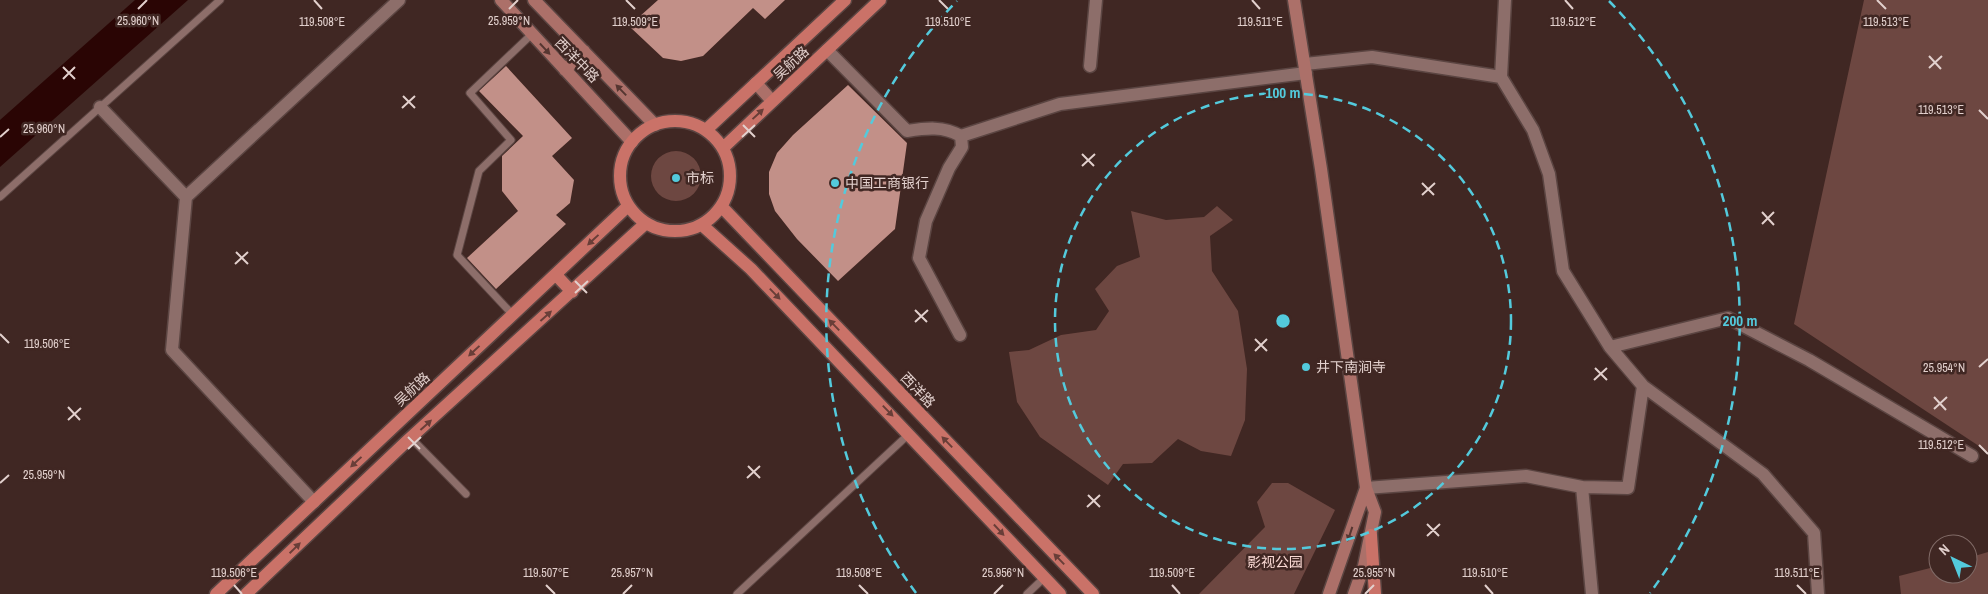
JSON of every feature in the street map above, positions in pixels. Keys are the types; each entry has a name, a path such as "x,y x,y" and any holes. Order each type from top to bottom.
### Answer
{"main road":[{"name":"吴航路","path":"706,130 845,0"},
{"name":"吴航路","path":"723,148 880,0"},
{"path":"677,121 692,123 706,130 723,148 729,162 728,192 721,206 702,225 688,230 674,232 646,224 628,206 621,191 620,174 623,157 632,142 639,134 655,125 677,121"},
{"name":"吴航路","path":"216,594 628,206"},
{"name":"西洋路","path":"721,206 1093,594"},
{"path":"246,594 412,438 646,224"},
{"path":"702,225 751,270 1060,594"},
{"path":"751,270 767,255"},
{"path":"556,275 572,292"},
{"path":"1371,535 1375,594"}],"street":[{"path":"314,502 172,350 186,197 399,0"},
{"name":"西洋中路","path":"501,0 632,142"},
{"name":"西洋中路","path":"534,0 655,125"},
{"path":"1090,66 1096,0"},
{"path":"1294,0 1366,488 1375,512 1371,535 1354,594"},
{"path":"1505,0 1501,77 1533,130 1549,174 1564,272 1610,347 1644,386 1763,474 1814,533 1818,594"},
{"path":"827,50 907,131 928,128 949,129 961,136 1060,104 1372,57 1501,77"},
{"path":"565,70 584,51"},
{"path":"756,83 772,102"},
{"path":"100,107 186,197"},
{"path":"960,335 919,258 926,220 949,168 962,146 961,136"},
{"path":"1610,347 1728,318 1809,360 1972,456"},
{"path":"1366,488 1526,476 1582,486 1628,488 1644,386"},
{"path":"1582,486 1592,594"},
{"path":"1330,594 1366,488"}],"lane":[{"path":"0,197 220,0"},
{"path":"513,315 457,255 480,171 511,140 470,93 532,34"},
{"path":"737,594 909,434"},
{"path":"412,438 466,494"},
{"path":"1027,594 1044,578"}],"green space":[{"path":"1864,0 1988,0 1988,452 1794,324"},
{"path":"671,151 681,151 694,158 701,171 701,181 694,194 681,201 671,201 662,197 655,190 651,181 651,171 655,162 662,155"},
{"path":"1217,206 1233,220 1210,236 1212,271 1238,311 1247,369 1245,420 1231,456 1201,451 1178,439 1152,463 1123,464 1108,485 1040,437 1017,402 1009,352 1029,350 1061,335 1096,330 1109,311 1095,289 1117,266 1140,257 1131,211 1166,220 1204,217"},
{"name":"影视公园","path":"1272,483 1288,483 1335,510 1294,594 1199,594 1265,527 1257,502"},
{"path":"1988,552 1988,594 1901,594 1899,576 1928,569 1928,584 1978,584 1978,555"}],"shaded area":[{"path":"135,0 188,0 0,167 0,120"}],"building":[{"path":"658,0 785,0 765,19 753,8 703,56 681,61 663,58 629,26"},
{"path":"506,66 572,138 552,156 574,180 570,203 556,215 566,224 496,289 467,258 518,211 502,191 502,156 523,136 479,91"},
{"name":"中国工商银行","path":"848,85 907,143 895,229 838,281 797,239 775,211 769,194 769,172 777,153 793,135"}],"place":[{"name":"市标","path":"676,178"},
{"name":"中国工商银行","path":"835,183"},
{"name":"井下南涧寺","path":"1306,367"}]}
